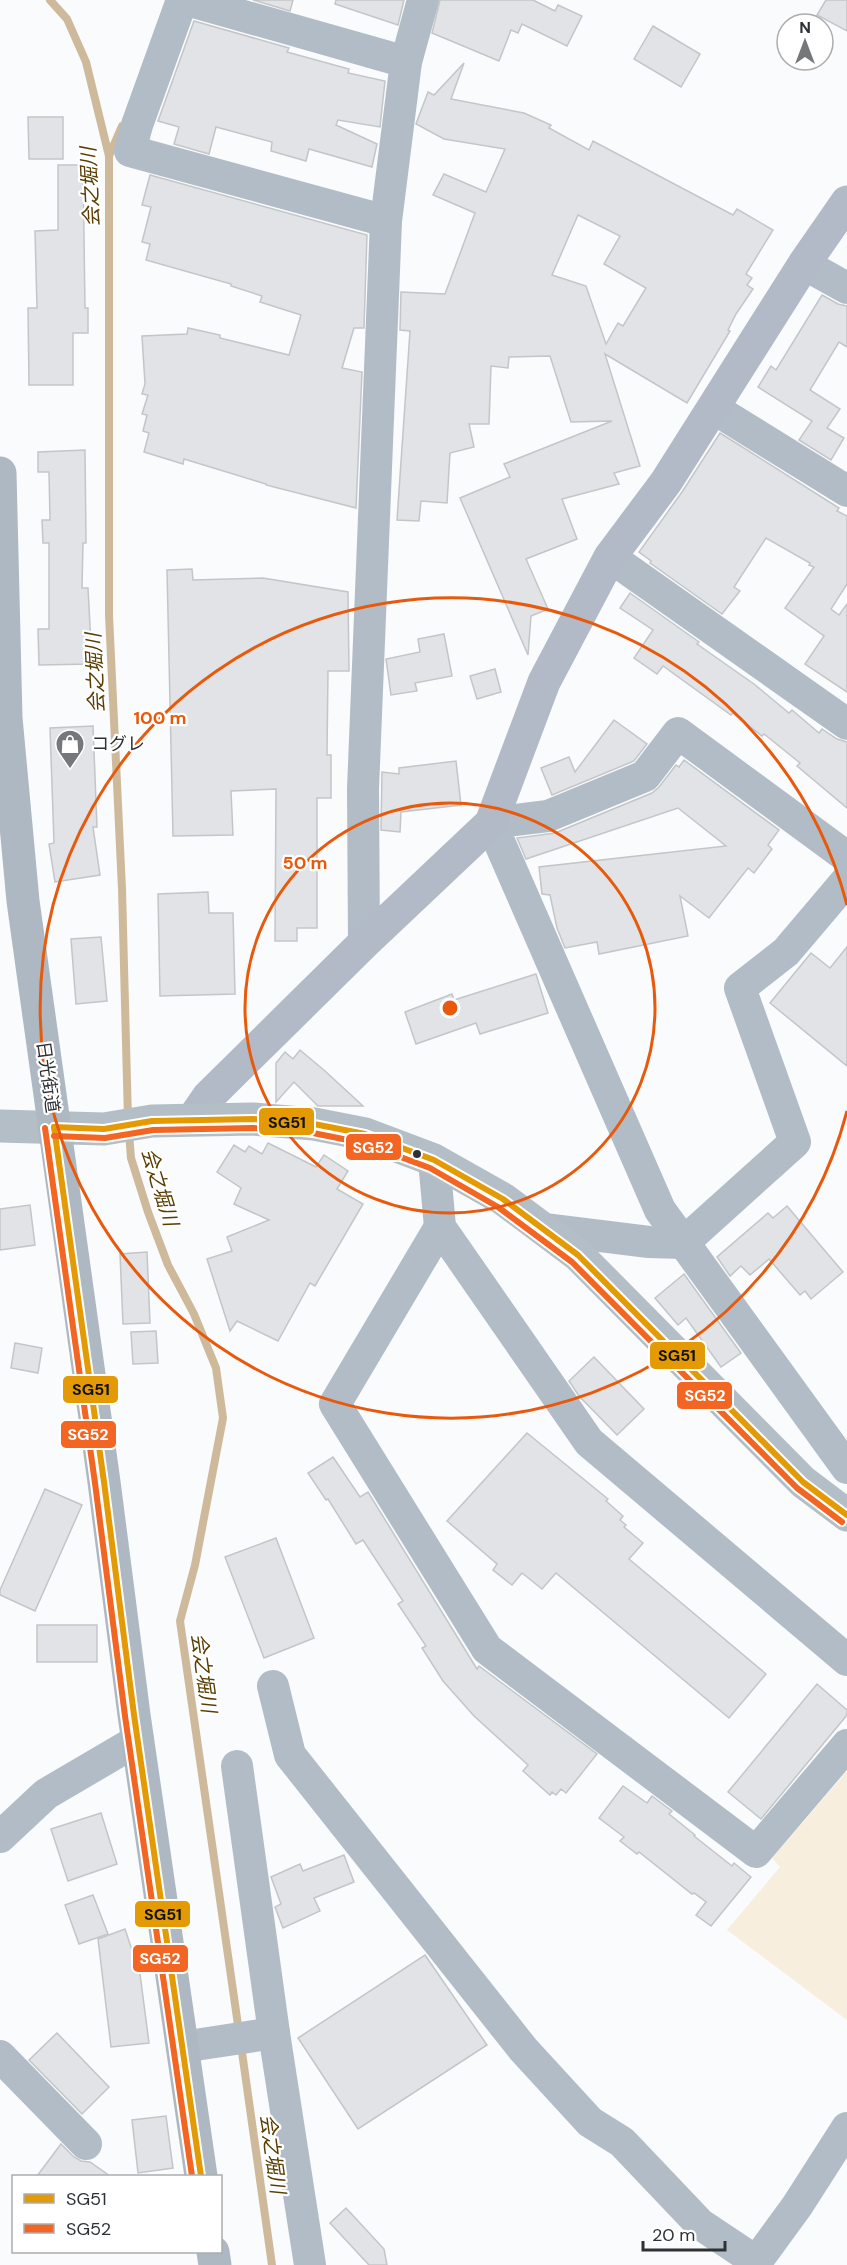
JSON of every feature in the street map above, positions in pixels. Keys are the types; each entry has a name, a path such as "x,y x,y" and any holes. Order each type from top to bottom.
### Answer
{"highway":[{"name":"日光街道","path":"0,473 6,806 22,901 201,2175"}],"main road":[{"path":"0,1126 113,1128 152,1121 254,1119 314,1124 365,1134 434,1160 503,1198 578,1255 803,1482 847,1515"}],"street":[{"path":"182,0 137,125 130,151 386,221"},
{"path":"187,0 406,62"},
{"path":"364,943 363,789 386,221 406,62 423,0"},
{"path":"192,1119 208,1097 364,943 492,823 544,682 610,557 666,482 804,264 847,202"},
{"path":"804,264 847,288"},
{"path":"713,408 847,491"},
{"path":"610,557 847,724"},
{"path":"492,823 548,816 645,776 678,733 847,857"},
{"path":"492,823 660,1210 847,1468"},
{"path":"544,1229 649,1242 682,1243 795,1142 740,988 786,952 847,880"},
{"path":"434,1160 440,1227 589,1442 847,1660"},
{"path":"440,1227 335,1404 488,1649 756,1852 847,1745"},
{"path":"273,1686 290,1755 523,2049 590,2122 622,2142 700,2224 756,2263 797,2206 847,2128"},
{"path":"0,1837 46,1794 138,1740"},
{"path":"237,1766 269,2034 310,2265"},
{"path":"182,2047 269,2034"},
{"path":"0,2056 86,2144"}],"shaded area":[{"path":"847,1771 847,2020 727,1930 780,1867 772,1858"}],"building":[{"path":"253,0 293,0 290,11"},
{"path":"336,0 404,0 398,25 335,4"},
{"path":"440,0 533,0 555,11 558,5 582,16 567,46 522,24 518,33 511,30 499,61 432,33"},
{"path":"826,0 847,0 847,31 835,25 835,12 819,12"},
{"path":"194,21 289,48 287,52 349,69 348,73 385,81 380,127 338,120 336,125 377,144 372,167 309,149 306,161 271,151 272,142 216,127 209,154 174,144 179,127 158,121"},
{"path":"653,26 700,54 681,87 634,59"},
{"path":"464,63 451,99 524,113 551,125 549,128 589,150 593,141 733,215 737,209 773,230 746,274 752,278 747,285 753,289 736,314 728,330 730,331 687,403 605,354 640,466 614,473 619,484 562,499 577,539 526,559 548,609 531,616 528,655 460,498 510,477 504,464 612,421 571,422 550,356 509,357 508,368 491,366 489,424 469,424 474,447 450,453 447,503 421,501 419,521 397,520 410,331 400,330 401,292 445,294 475,213 433,195 444,174 486,192 505,149 444,139 416,124 428,92 434,95","holes":["578,215 620,236 604,264 646,288 623,326 618,323 606,344 586,286 552,275"]},
{"path":"28,117 63,117 63,159 29,159"},
{"path":"58,165 83,165 85,308 88,308 88,333 73,333 73,385 29,385 28,308 37,308 35,231 58,230"},
{"path":"150,175 367,235 364,328 354,328 342,368 362,372 356,508 266,485 184,459 183,464 144,452 149,433 143,431 147,415 142,414 148,395 142,394 145,384 142,336 187,334 188,328 289,355 301,315 260,302 262,296 231,286 231,284 146,260 150,244 142,242 151,207 142,205"},
{"path":"822,295 847,306 847,347 839,342 810,390 840,409 827,428 844,438 831,460 799,440 812,421 758,387 771,366 776,370"},
{"path":"720,433 839,508 837,511 847,516 847,584 831,609 839,615 847,604 847,692 805,664 824,636 785,608 814,567 809,565 810,563 766,538 734,587 740,591 722,614 650,563 651,561 639,552"},
{"path":"85,450 86,543 83,543 82,588 88,588 92,664 39,665 38,629 49,629 49,543 43,543 42,520 50,520 49,472 38,472 38,452"},
{"path":"192,569 193,580 263,578 348,592 349,671 328,671 327,755 331,755 331,798 317,798 317,928 297,928 297,941 275,941 276,789 231,791 233,835 173,836 167,570"},
{"path":"630,593 699,642 697,644 754,684 789,713 792,710 819,733 822,729 837,739 847,742 847,808 797,766 800,763 764,734 762,736 733,713 731,715 663,666 657,674 634,658 653,630 620,608"},
{"path":"444,634 452,676 415,683 417,691 391,695 386,659 420,652 418,639"},
{"path":"495,669 501,692 477,699 470,676"},
{"path":"614,720 647,744 634,761 552,795 541,768 569,757 575,772"},
{"path":"93,726 97,827 93,827 100,875 55,882 49,844 54,843 50,728"},
{"path":"684,760 779,830 768,845 772,849 754,873 748,868 709,918 680,896 688,936 599,954 597,942 565,948 557,928 550,895 542,894 539,867 726,846 678,808 526,859 517,838 555,833 652,793 676,765 679,767"},
{"path":"456,761 461,805 401,812 400,832 381,830 382,772 399,774 399,768"},
{"path":"208,892 209,913 233,913 235,994 160,996 158,894"},
{"path":"101,937 107,1001 76,1004 71,939"},
{"path":"847,947 847,1066 770,1003 811,953 830,968"},
{"path":"536,974 548,1013 480,1034 476,1023 416,1044 405,1012 452,994 454,1000"},
{"path":"300,1050 363,1106 318,1106 294,1082 276,1102 276,1063 285,1052 293,1059"},
{"path":"268,1143 316,1167 324,1155 348,1171 337,1189 363,1204 315,1286 310,1283 278,1341 237,1321 230,1331 207,1259 232,1251 227,1237 269,1220 234,1204 241,1188 217,1172 234,1145 245,1152 249,1146 262,1154"},
{"path":"30,1205 35,1245 0,1250 0,1209"},
{"path":"787,1206 843,1272 811,1299 805,1291 800,1295 769,1259 750,1275 741,1266 730,1276 717,1257 768,1213 773,1218"},
{"path":"147,1252 150,1323 123,1324 120,1254"},
{"path":"684,1274 741,1353 721,1367 686,1318 678,1325 655,1298"},
{"path":"156,1331 158,1363 133,1364 131,1332"},
{"path":"15,1343 42,1348 38,1373 11,1368"},
{"path":"594,1357 644,1409 617,1435 579,1396 569,1381"},
{"path":"527,1433 608,1499 606,1501 623,1516 620,1520 626,1525 624,1527 643,1543 629,1559 766,1674 729,1718 556,1573 542,1589 522,1573 512,1585 493,1570 497,1564 447,1521"},
{"path":"333,1457 360,1497 368,1492 477,1669 479,1666 597,1754 566,1793 561,1789 556,1795 552,1792 550,1795 523,1771 528,1765 474,1716 443,1681 422,1648 426,1646 398,1604 403,1601 363,1540 356,1544 328,1499 326,1500 308,1473"},
{"path":"45,1489 82,1505 35,1611 0,1595 0,1590"},
{"path":"276,1538 314,1638 264,1658 225,1557"},
{"path":"37,1625 97,1625 97,1662 37,1662"},
{"path":"817,1684 847,1710 847,1715 761,1819 728,1792"},
{"path":"623,1786 647,1803 652,1796 672,1811 669,1814 694,1836 732,1866 734,1863 751,1877 711,1926 696,1915 706,1902 694,1893 692,1894 639,1852 637,1854 620,1841 624,1837 599,1818"},
{"path":"101,1813 117,1864 68,1881 51,1829"},
{"path":"344,1855 354,1882 314,1898 320,1911 283,1928 275,1907 281,1904 271,1877 300,1864 303,1871"},
{"path":"93,1895 108,1934 79,1944 65,1905"},
{"path":"125,1929 140,1974 149,2043 111,2047 98,1939"},
{"path":"425,1955 487,2045 358,2129 298,2038"},
{"path":"57,2033 109,2087 82,2114 29,2060"},
{"path":"166,2116 173,2168 138,2173 132,2120"},
{"path":"61,2144 74,2157 90,2162 109,2175 38,2175"},
{"path":"346,2208 384,2249 387,2265 369,2265 330,2223"}],"waterway":[{"name":"会之堀川","path":"50,0 67,19 86,62 109,156 109,615 122,889 128,1120"},
{"path":"109,156 122,126"},
{"name":"会之堀川","path":"129,1133 131,1158 148,1212 168,1265 194,1314 216,1368 223,1418 195,1565 180,1621 239,2032"},
{"name":"会之堀川","path":"241,2045 272,2265"}],"transit line":[{"name":"SG51","path":"54,1127 104,1129 152,1121 253,1119 314,1124 365,1134 434,1160 503,1199 578,1255 803,1482 847,1515"},
{"name":"SG51","path":"54,1127 134,1715 201,2175"},
{"name":"SG52","path":"45,1128 125,1716 192,2175"},
{"name":"SG52","path":"54,1136 105,1138 153,1130 253,1128 313,1133 363,1143 430,1168 498,1207 572,1262 797,1488 842,1522"}],"place":[{"name":"コグレ","path":"70,770"}]}
